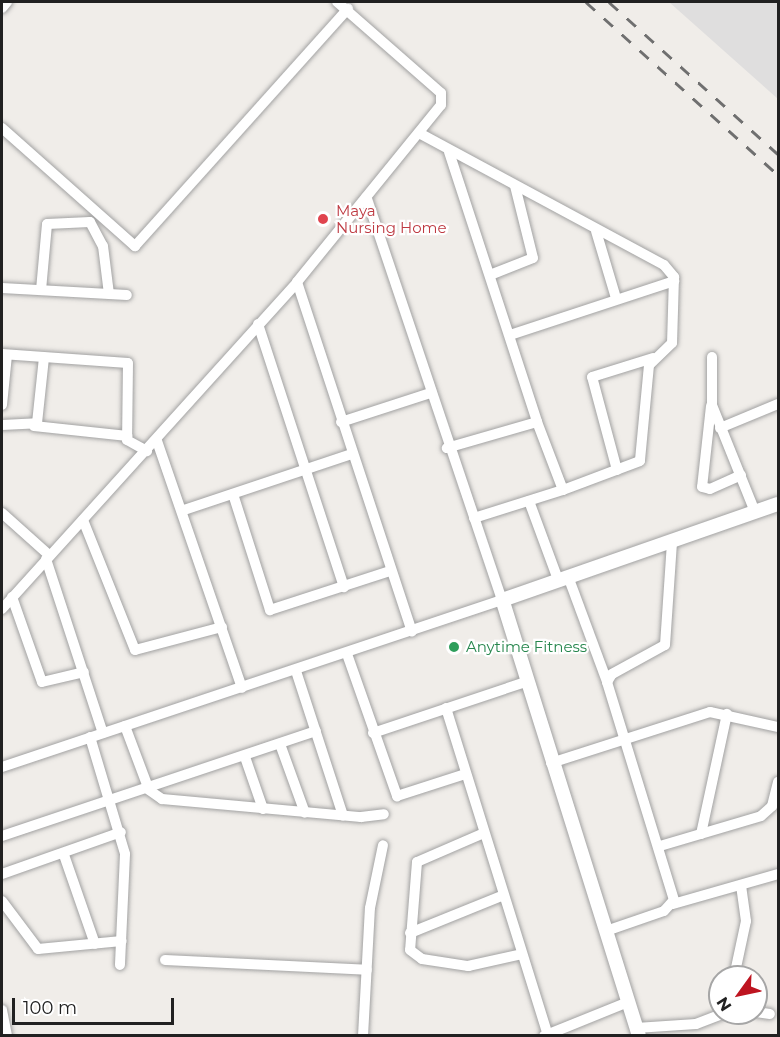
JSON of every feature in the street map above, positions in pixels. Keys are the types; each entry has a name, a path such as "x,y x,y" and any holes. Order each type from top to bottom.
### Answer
{"street":[{"path":"2,8 7,2"},
{"path":"2,609 157,441 297,282 441,105 441,93 348,9 337,2"},
{"path":"2,128 135,246 348,9"},
{"path":"419,133 449,152 664,266 674,281 672,343 653,358 592,377 617,470"},
{"path":"449,152 537,422 563,490"},
{"path":"490,275 533,258 515,186"},
{"path":"366,197 447,448 502,600 525,682 638,1032 696,1024 708,1019"},
{"path":"41,290 45,226 53,220 90,222 103,246 109,294"},
{"path":"596,231 616,298"},
{"path":"510,335 616,298 674,281"},
{"path":"297,282 351,454 412,632"},
{"path":"2,288 127,295"},
{"path":"258,324 344,587"},
{"path":"2,405 4,355 128,363 127,436"},
{"path":"34,426 44,357"},
{"path":"712,357 712,405 702,487 710,489 741,475"},
{"path":"474,518 563,490 617,470 642,456 653,358"},
{"path":"341,423 429,393"},
{"path":"720,428 778,404"},
{"path":"712,405 755,512"},
{"path":"447,448 537,422"},
{"path":"2,425 34,426 127,436 147,451"},
{"path":"157,441 184,510 242,688"},
{"path":"184,510 306,471 351,454"},
{"path":"233,494 270,610 390,571"},
{"path":"529,501 607,682 660,846 673,904"},
{"path":"2,767 412,632 672,543 778,504"},
{"path":"2,513 48,557 103,733"},
{"path":"83,520 135,650 222,627"},
{"path":"607,682 612,674 665,645 672,543"},
{"path":"12,597 42,682 84,672"},
{"path":"347,654 397,796 465,774"},
{"path":"296,671 343,816"},
{"path":"373,733 525,682"},
{"path":"446,708 546,1034 628,1002"},
{"path":"551,763 623,737 693,716 727,714 778,727"},
{"path":"701,834 727,714"},
{"path":"125,726 148,790 162,799 343,816 384,814"},
{"path":"2,836 148,790 316,731"},
{"path":"90,737 121,832 126,866 120,965"},
{"path":"280,744 305,813"},
{"path":"245,757 263,809"},
{"path":"660,846 768,812 778,782"},
{"path":"2,874 64,855 121,832"},
{"path":"484,833 417,862 410,950 422,959 475,966 522,954"},
{"path":"363,1035 372,894 384,845"},
{"path":"64,855 95,944"},
{"path":"606,931 673,904 778,874"},
{"path":"737,965 746,921 741,886"},
{"path":"410,933 504,895"},
{"path":"2,901 38,949 122,941"},
{"path":"165,960 367,970"},
{"path":"2,1013 6,1035"}],"shaded area":[{"path":"669,2 778,2 778,99"}],"railway":[{"path":"586,2 778,175"},
{"path":"609,2 778,154"}],"place":[{"name":"Maya Nursing Home","path":"323,219"},
{"name":"Anytime Fitness","path":"454,647"}]}
